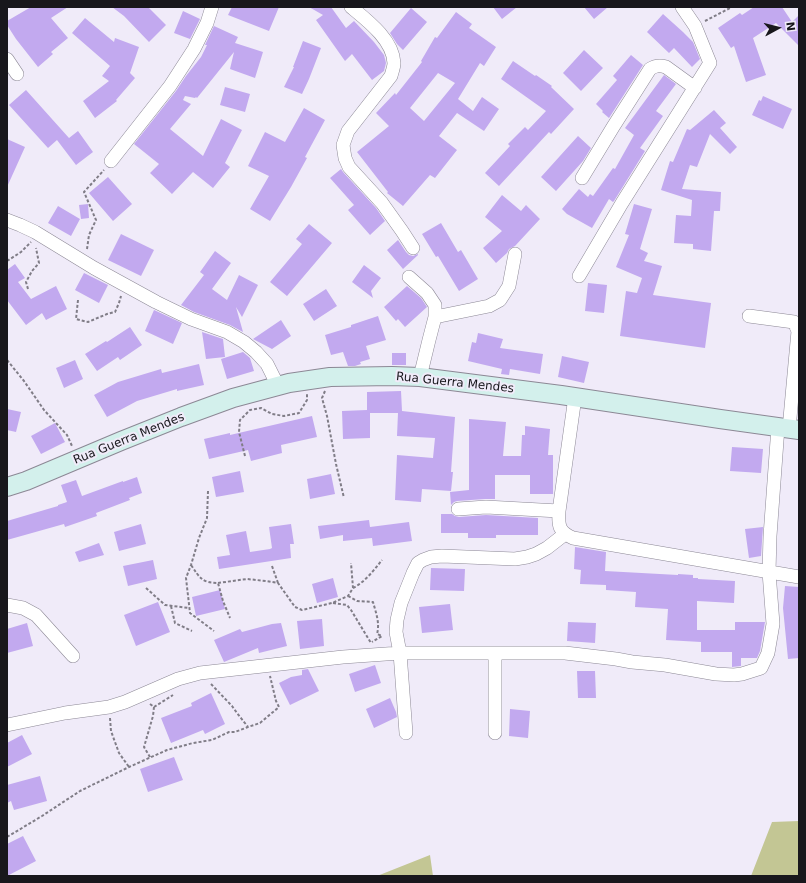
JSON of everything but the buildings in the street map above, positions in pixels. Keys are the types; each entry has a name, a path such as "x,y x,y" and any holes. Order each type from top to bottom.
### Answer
{"street":[{"path":"111,161 170,86 194,49 207,23 212,7"},
{"path":"351,7 372,24 384,38 393,56 394,65 391,76 348,131 343,145 345,158 349,167 382,203 413,248"},
{"path":"579,276 622,203 710,63 695,26 682,7"},
{"path":"7,59 18,74"},
{"path":"582,178 650,68 654,66 666,67 695,88"},
{"path":"7,220 30,230 39,239 170,309 191,319 227,332 244,342 267,364 278,386"},
{"path":"436,317 489,306 500,300 509,286 515,254"},
{"path":"410,278 427,293 435,305 436,317 428,340 420,377"},
{"path":"7,725 64,713 109,707 125,702 178,679 200,673 343,657 400,653 565,653 616,658 632,662 665,665 716,674 734,675 761,668 768,654 773,624 769,572 770,536 789,429 798,331 794,322 749,316"},
{"name":"Rua Guerra Mendes","path":"7,487 26,481 188,414 233,398 278,386 330,377 420,377 575,397 789,429"},
{"path":"575,397 558,520 560,528 565,534 573,538 799,577"},
{"path":"458,509 486,507 559,511"},
{"path":"406,733 400,653 396,632 400,604 412,573 418,563 431,557 442,556 514,559 527,557 547,548 565,534"},
{"path":"7,604 23,608 36,615 73,656"},
{"path":"495,653 495,733"}],"path":[{"path":"695,26 732,7"},
{"path":"94,268 87,249 89,235 96,220 84,192 111,161"},
{"path":"7,261 39,239"},
{"path":"28,289 26,282 32,271 39,263 39,239"},
{"path":"78,300 76,319 88,322 115,312 124,285"},
{"path":"7,360 44,410 67,435 80,459"},
{"path":"330,377 322,398 344,498"},
{"path":"245,456 239,432 240,420 250,410 261,408 272,414 284,416 299,413 307,400 307,381"},
{"path":"208,491 207,518 198,538 191,566 186,578 190,613 214,631"},
{"path":"272,566 278,583 295,606 302,610 332,603 348,596 353,588 371,574 382,560"},
{"path":"351,563 353,588"},
{"path":"191,566 201,580 211,583 247,579 278,583"},
{"path":"218,583 230,618"},
{"path":"146,588 165,605 189,608"},
{"path":"348,596 358,601 373,602 379,628 377,634 382,636 366,646"},
{"path":"332,603 347,605 371,643"},
{"path":"171,606 175,622 192,631"},
{"path":"7,836 42,816 80,791 150,757 167,750 212,740 229,732 235,732 260,723 279,707 267,666"},
{"path":"200,673 232,706 248,727"},
{"path":"140,695 154,707 153,716 144,747 150,757"},
{"path":"109,707 111,731 119,753 129,767"}],"green space":[{"path":"799,821 799,876 751,876 772,822"},
{"path":"430,855 433,876 377,876"}]}
